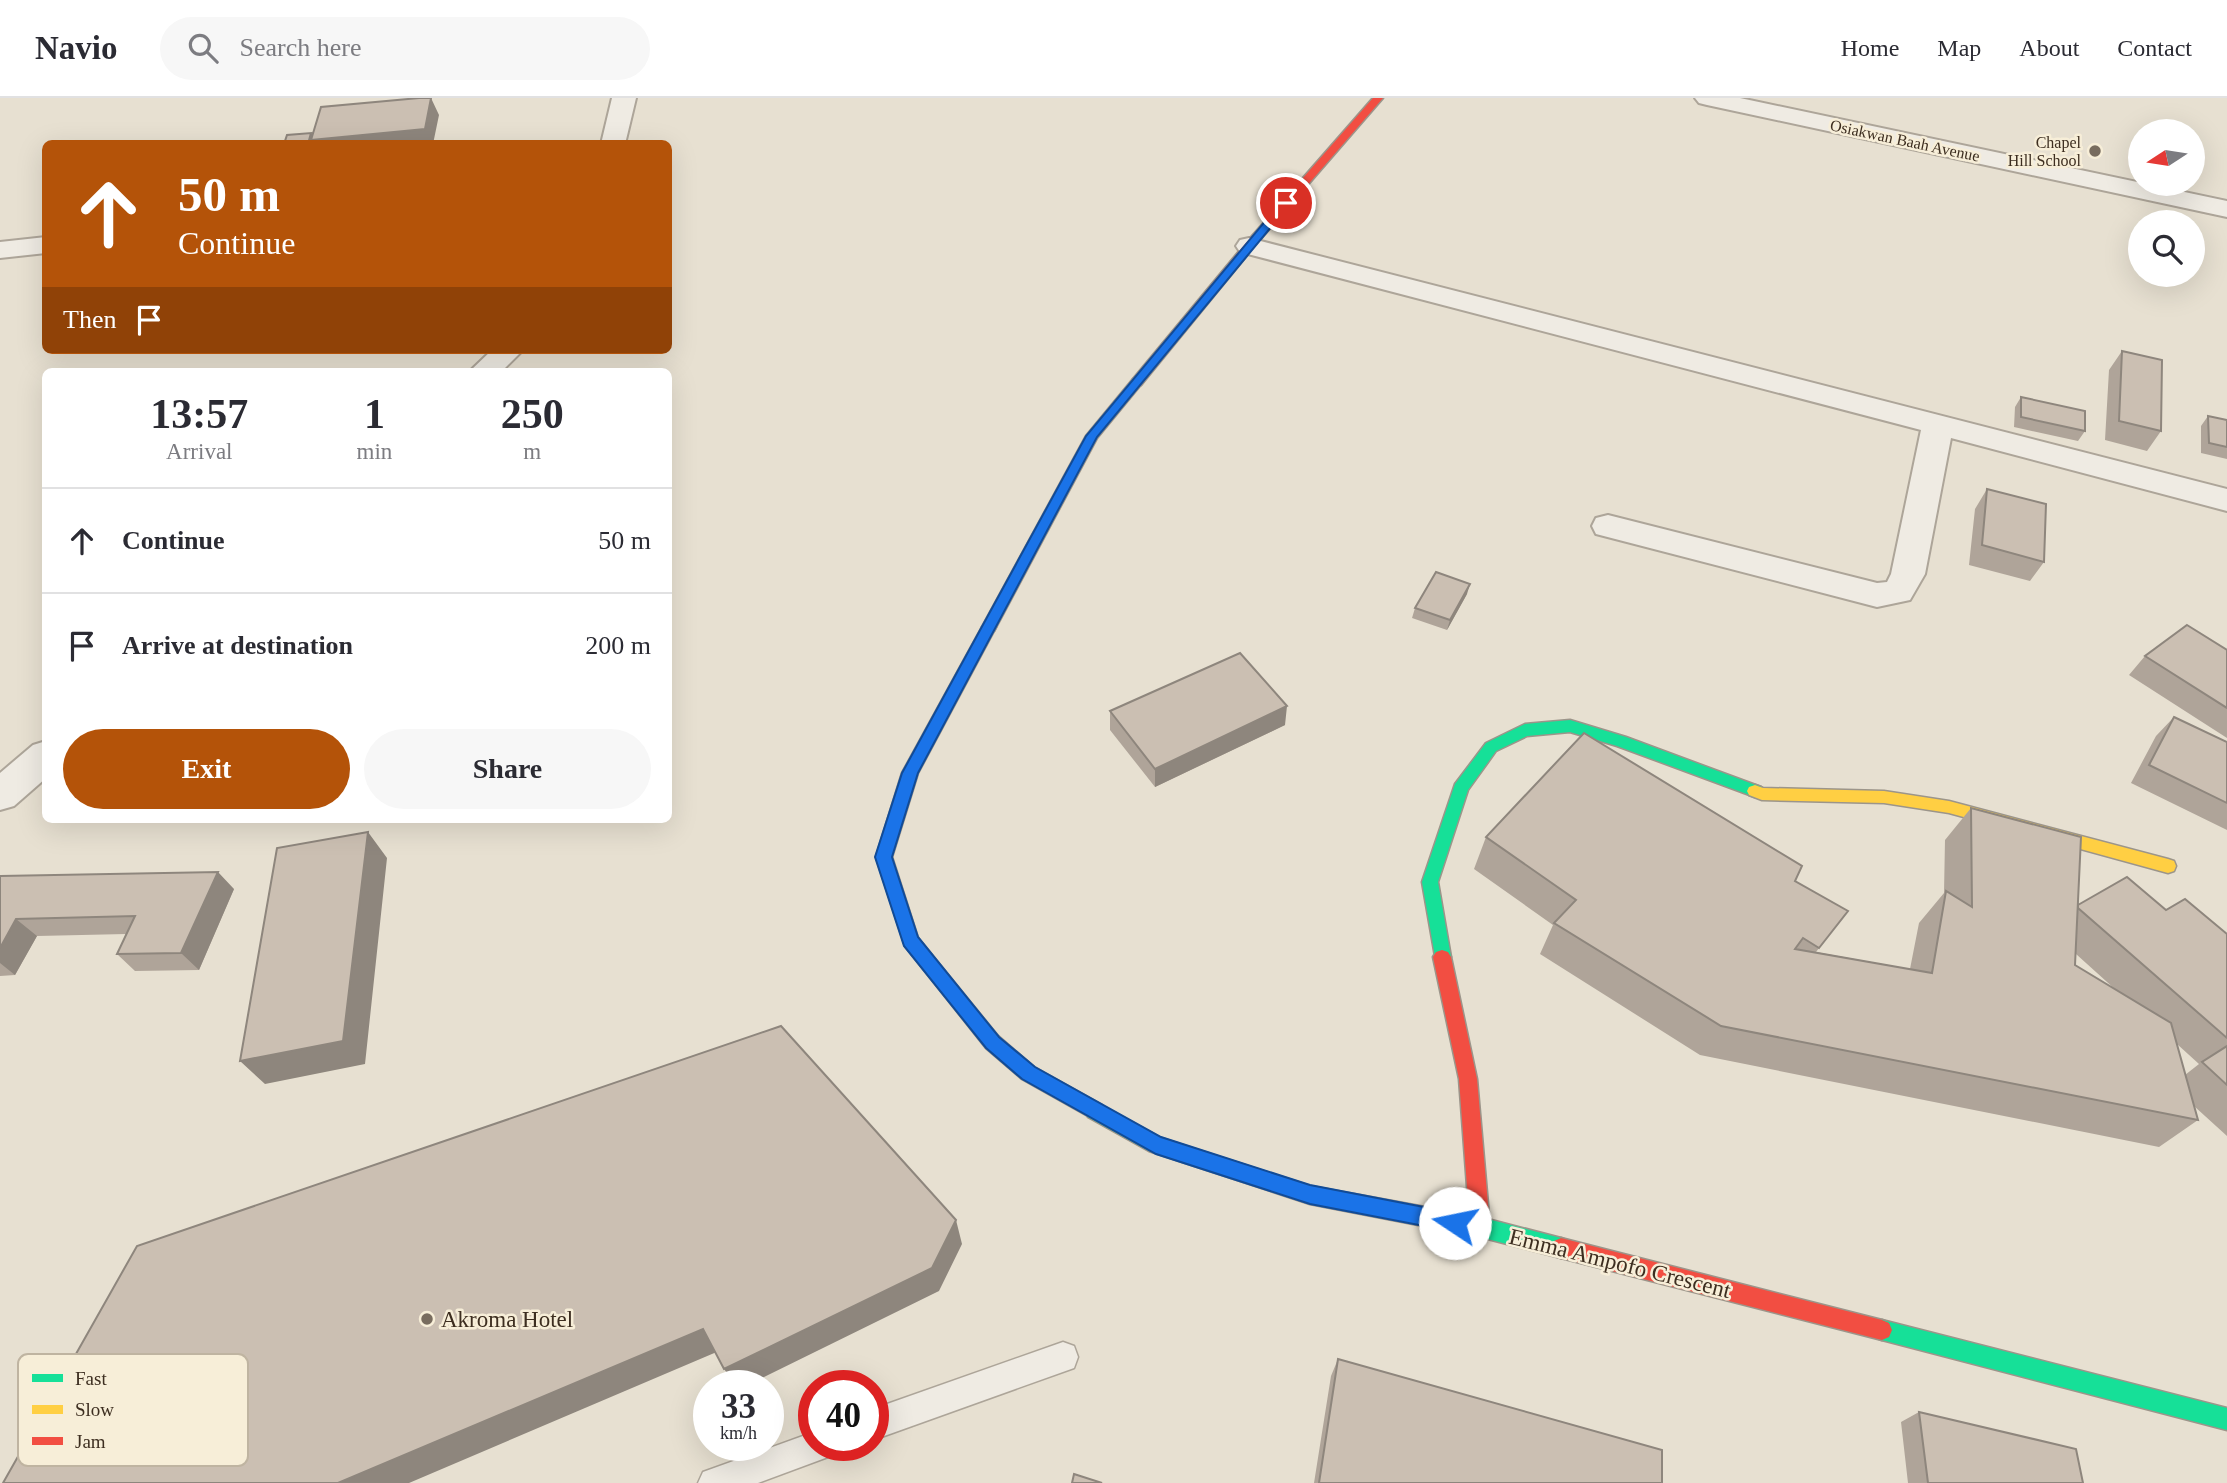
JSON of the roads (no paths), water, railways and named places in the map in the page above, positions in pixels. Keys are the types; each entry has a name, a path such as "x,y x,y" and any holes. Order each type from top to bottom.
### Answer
{"street":[{"path":"614,140 624,98"},
{"name":"Emma Ampofo Crescent","path":"1378,98 1249,246 1092,436 910,773 884,857 911,941 992,1042 1028,1073 1156,1145 1310,1195 1480,1227 2227,1419"},
{"name":"Osiakwan Baah Avenue","path":"1707,98 2227,209"},
{"path":"0,250 42,245"},
{"path":"1249,246 2227,500"},
{"path":"488,368 504,354"},
{"path":"1608,526 1877,594 1898,592 1908,575 1938,424"},
{"path":"1480,1227 1468,1079 1439,945 1430,882 1461,788 1491,747 1525,730 1570,726 1621,741 1762,794 1885,797 1948,807 2168,866"},
{"path":"0,795 42,758"}],"lane":[{"path":"889,1419 1063,1357"},
{"path":"713,1483 798,1453"}],"place":[{"name":"Chapel Hill School","path":"2095,151"},
{"name":"Akroma Hotel","path":"427,1319"}]}
